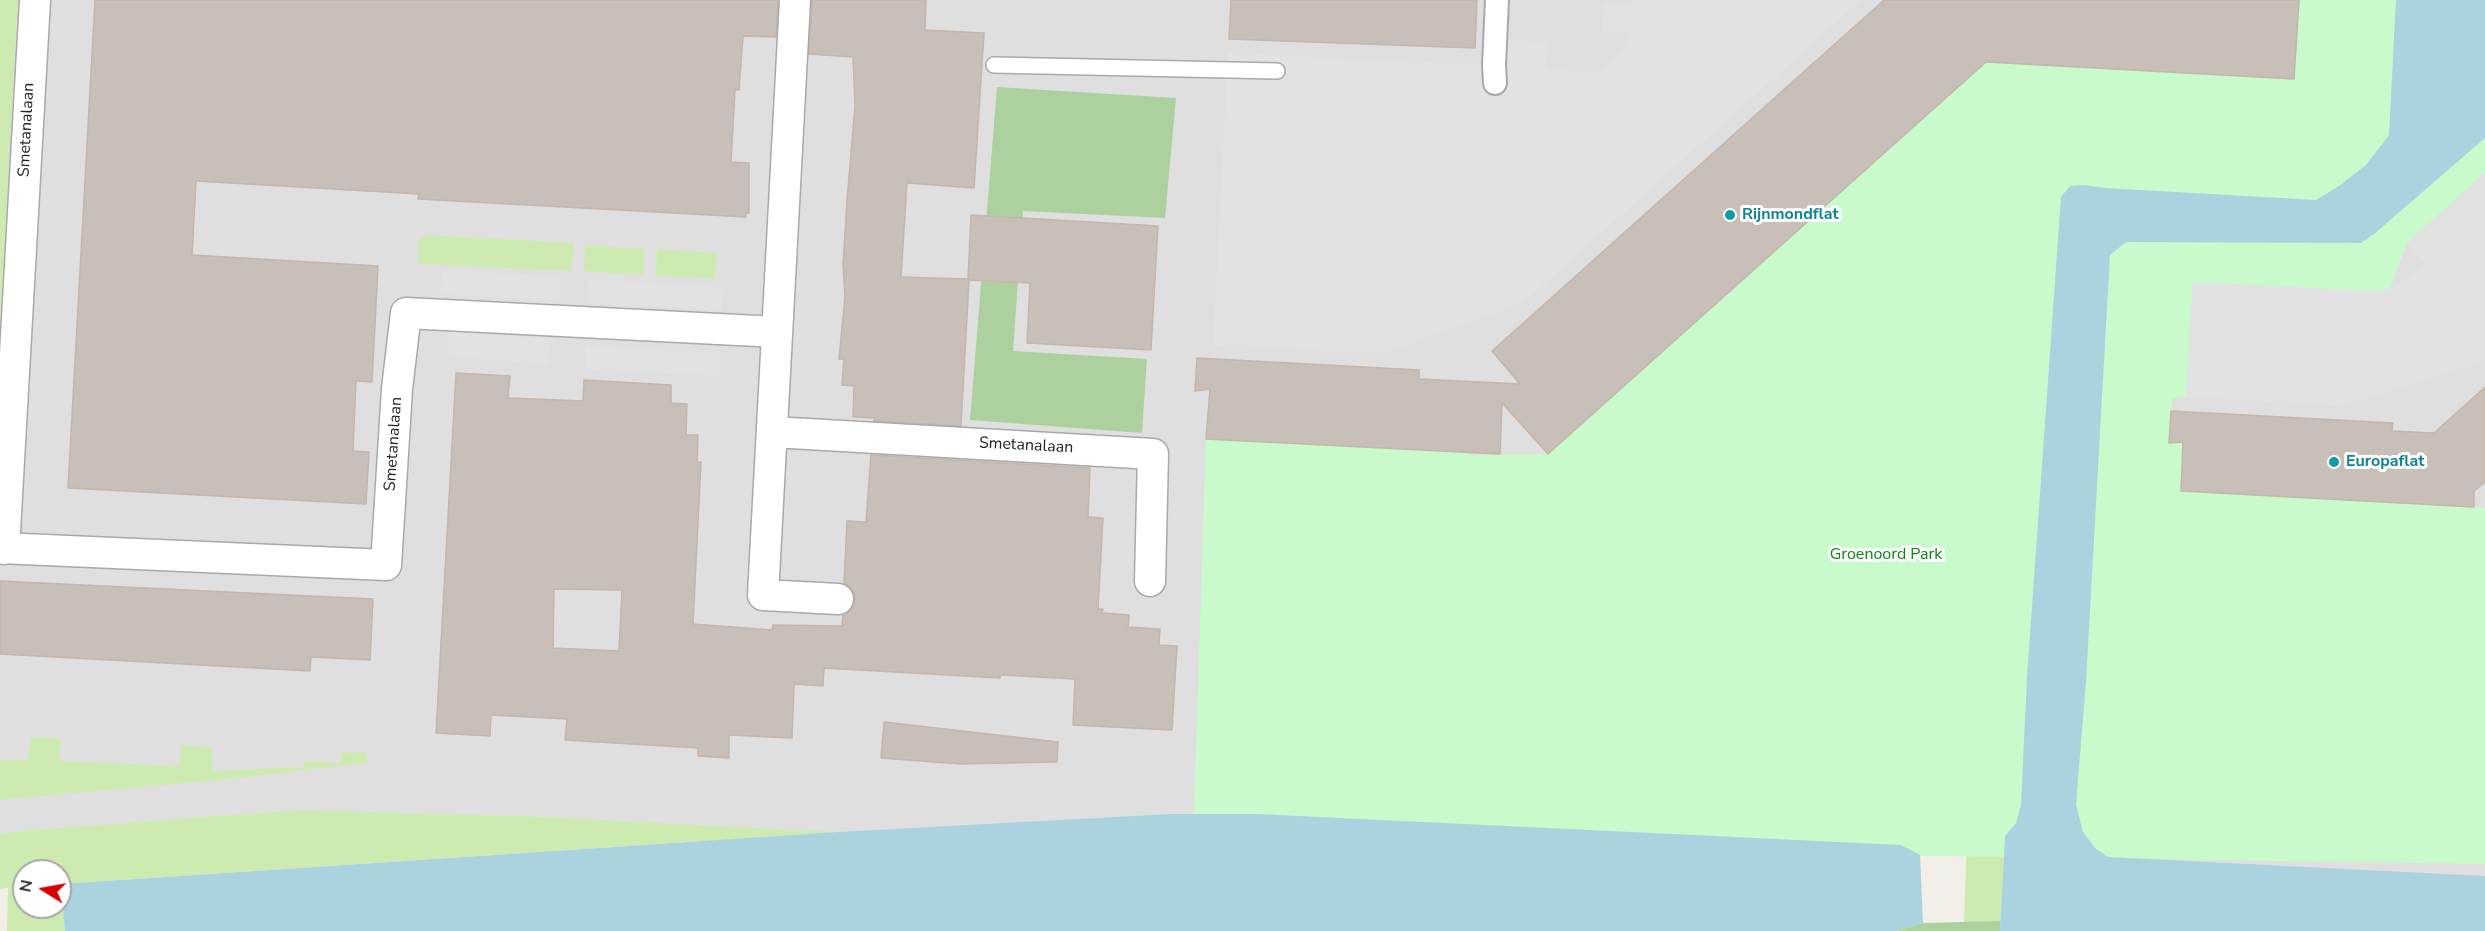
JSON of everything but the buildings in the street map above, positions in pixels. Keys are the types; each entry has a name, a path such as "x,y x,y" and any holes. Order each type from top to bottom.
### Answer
{"street":[{"name":"Smetanalaan","path":"35,0 2,548 386,565 397,389 406,313 777,332"},
{"path":"795,0 763,595 838,599"},
{"path":"1495,83 1497,0"},
{"name":"Smetanalaan","path":"772,432 1153,453 1150,580"}],"lane":[{"path":"994,65 1276,71"}],"shaded area":[{"path":"0,0 2485,0 2485,882 1425,817 72,863 72,859 12,859 12,865 0,865"},
{"path":"1632,0 1861,0 1532,295 1512,307 1385,353 1213,345 1228,53 1505,66 1507,40 1548,42 1546,68 1592,71 1601,69 1616,58 1627,42 1629,34 1602,31 1604,4 1631,6"},
{"path":"2485,173 2485,362 2342,406 2186,397 2193,282 2371,291 2390,289 2425,263 2407,243"},
{"path":"442,269 560,277 559,301 440,294"},
{"path":"588,279 724,286 722,310 587,303"},
{"path":"448,332 550,339 548,364 447,357"},
{"path":"585,345 721,352 719,376 585,369"}],"green space":[{"path":"0,0 18,0 0,324"},
{"name":"Groenoord Park","path":"2299,0 2485,0 2485,173 2407,243 2390,289 2371,292 2193,282 2186,397 2172,399 2169,443 2183,440 2181,491 2485,508 2485,864 1193,845 1206,439 1457,452 1473,455 1548,454 1986,62 2294,79"},
{"path":"997,87 1176,98 1165,218 1023,211 1013,351 1147,359 1142,433 970,420"},
{"path":"426,235 574,243 571,271 418,264 419,241"},
{"path":"585,245 645,249 643,275 584,271"},
{"path":"657,249 717,253 715,279 656,275"},
{"path":"31,737 61,739 59,761 179,766 181,745 211,747 213,771 304,767 304,761 341,763 341,753 367,752 367,763 228,779 0,800 0,760 28,760"},
{"path":"302,810 542,817 838,832 72,883 72,859 12,859 12,919 64,919 65,931 7,931 8,888 0,889 0,834"},
{"path":"1967,836 2005,836 2001,921 1964,923"},
{"path":"2001,921 2000,931 1896,931 1923,923"}],"water":[{"path":"2396,0 2485,0 2485,138 2361,243 2126,242 2110,255 2086,681 2076,805 2083,832 2095,848 2108,857 2485,876 2485,931 2000,931 2005,836 2016,823 2021,805 2027,677 2061,197 2070,186 2085,185 2316,200 2366,165 2389,135"},
{"path":"1171,814 1257,814 1901,845 1920,855 1923,923 1896,931 65,931 64,919 72,919 72,883 838,832"}],"place":[{"name":"Rijnmondflat","path":"1730,215"},
{"name":"Europaflat","path":"2334,462"}]}
